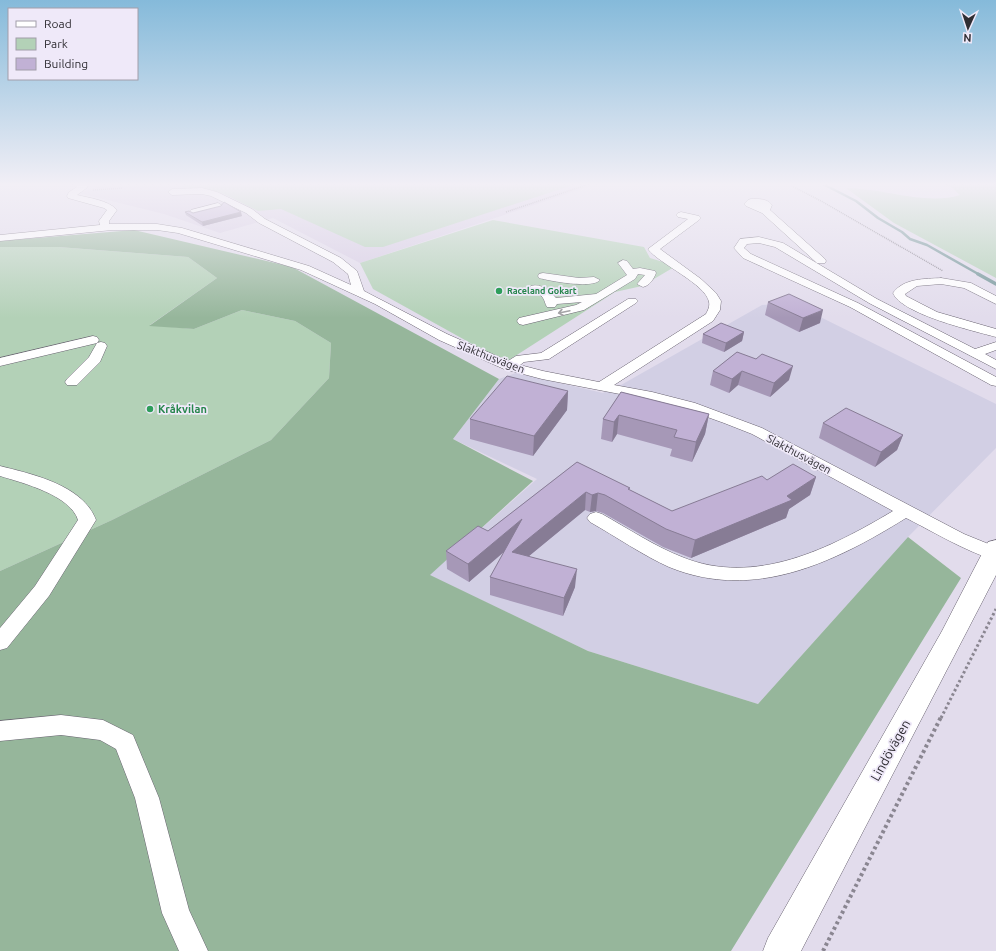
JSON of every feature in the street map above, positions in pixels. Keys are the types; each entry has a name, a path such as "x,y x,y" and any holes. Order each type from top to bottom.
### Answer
{"main road":[{"name":"Lindövägen","path":"781,951 951,638 982,579 994,550"}],"street":[{"name":"Slakthusvägen","path":"0,238 92,228"},
{"name":"Slakthusvägen","path":"168,228 178,230 305,268 379,302 443,338 509,366 542,375 652,396 690,406 743,426 804,456 958,538 994,550"},
{"path":"278,228 337,260 354,273 359,293"},
{"path":"602,386 709,318 715,309 715,299 708,291 674,262 653,249 682,228"},
{"path":"759,240 759,235 785,229 839,276 963,364"},
{"path":"996,365 873,301 779,245 759,240 744,241 739,248 747,256 854,305 996,382"},
{"path":"509,366 521,359 544,356 619,309 643,284 641,279 623,263"},
{"path":"522,321 572,310 613,288 633,273"},
{"path":"543,276 578,282 590,282 613,288"},
{"path":"996,302 968,285 941,282 921,282 913,284 898,293 901,298 933,315 996,333"},
{"path":"535,288 542,291 550,298 561,300 593,300 619,309"},
{"path":"0,362 28,354 97,343 95,359 72,382"},
{"path":"974,353 996,346"},
{"path":"0,471 34,481 61,492 84,511 87,520 42,591 0,642"},
{"path":"596,518 679,564 700,570 724,574 759,573 785,569 809,562 842,547 905,511"},
{"path":"0,731 61,725 103,730 125,742 147,798 176,913 194,951"}],"path":[{"path":"869,228 968,285"},
{"path":"823,951 996,609"}],"shaded area":[{"path":"206,228 236,228 220,233"},
{"path":"293,228 464,228 360,263"},
{"path":"792,303 996,404 996,448 908,537 758,704 588,651 429,575 537,479 453,439 499,379 516,373 603,393 621,385 762,305"}],"green space":[{"path":"324,228 440,228 383,247 365,247"},
{"name":"Raceland Gokart","path":"467,228 540,228 644,247 650,258 676,266 642,286 615,292 509,360 492,355 373,289 360,263"},
{"path":"904,228 996,228 996,278"},
{"path":"134,230 292,267 499,379 453,439 533,481 430,575 588,651 758,704 908,537 961,578 731,951 0,951 0,571 112,520 271,440 329,378 331,343 295,321 242,310 194,329 149,326 217,278 188,257 58,247 0,247 0,241"},
{"name":"Kråkvilan","path":"0,247 58,247 188,257 217,278 150,325 194,329 242,310 295,321 331,343 329,378 271,440 112,520 0,571"}],"building":[{"path":"789,294 823,310 803,318 768,302"},
{"path":"721,323 744,332 726,343 703,334"},
{"path":"737,352 756,359 762,354 793,366 774,383 742,371 732,379 713,371"},
{"path":"507,376 568,391 534,436 470,419"},
{"path":"621,392 709,414 696,442 674,437 677,430 619,415 614,422 603,419"},
{"path":"846,408 903,435 881,452 823,423"},
{"path":"577,462 672,511 762,476 767,480 793,464 816,477 787,496 792,500 695,540 666,529 605,495 598,493 592,495 586,492 512,552 577,569 564,598 490,577 522,519 468,564 446,551 478,526 488,531"}],"waterway":[{"path":"896,228 910,239 927,245 980,275"},
{"path":"978,274 996,284"}],"place":[{"name":"Raceland Gokart","path":"499,291"},
{"name":"Kråkvilan","path":"150,409"}]}
